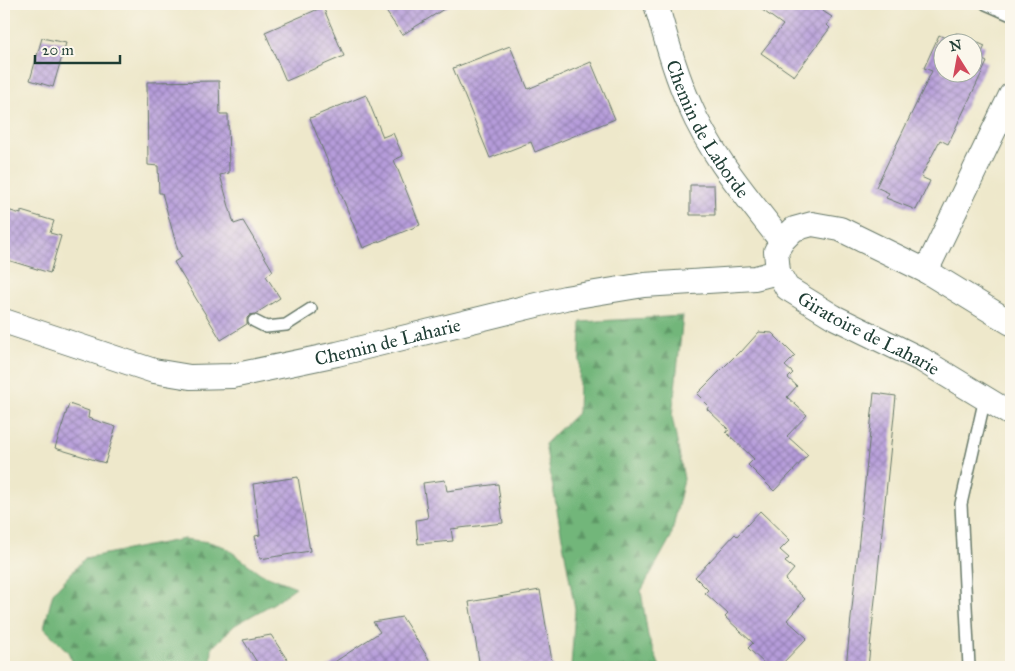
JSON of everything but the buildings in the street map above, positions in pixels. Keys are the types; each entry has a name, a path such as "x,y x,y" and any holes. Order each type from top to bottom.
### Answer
{"street":[{"name":"Chemin de Laborde","path":"656,4 669,49 690,107 722,165 775,233 783,240"},
{"path":"926,271 1011,95"},
{"path":"778,272 776,251 783,240 794,229 812,224 840,229 926,271 1011,323"},
{"name":"Chemin de Laharie","path":"4,321 154,371 190,377 232,376 337,354 565,298 644,285 755,278 778,272"},
{"name":"Giratoire de Laharie","path":"778,272 787,288 834,317 922,360 1011,414"}],"lane":[{"path":"986,4 1011,15"},
{"path":"254,321 266,327 286,325 311,309"},
{"path":"969,667 961,504 985,398"}],"green space":[{"path":"683,316 672,416 684,479 671,537 641,591 648,636 660,667 571,667 575,609 545,444 578,412 581,322"},
{"path":"184,539 209,542 225,547 260,573 296,587 274,603 235,625 212,648 211,667 75,667 68,652 44,628 53,593 85,558"}]}
